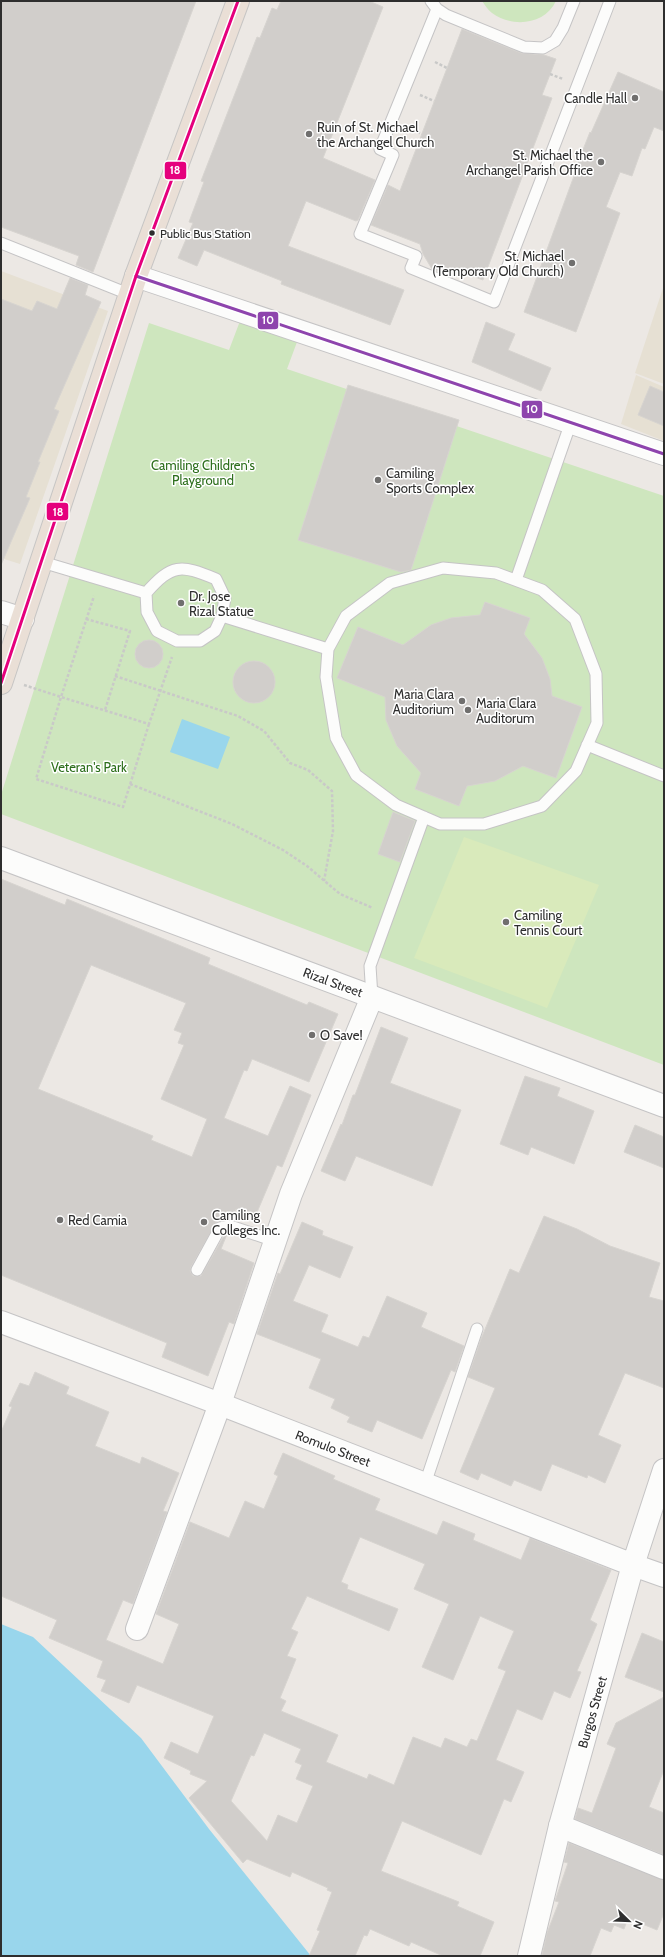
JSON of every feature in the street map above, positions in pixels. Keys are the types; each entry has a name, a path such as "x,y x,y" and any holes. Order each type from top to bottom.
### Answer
{"highway":[{"path":"2,681 6,651 23,619 133,286 238,1"}],"street":[{"path":"133,286 571,422 664,454"},
{"path":"1,612 23,619"},
{"name":"Rizal Street","path":"1,858 664,1106"},
{"path":"137,1629 220,1404 291,1194 372,996"},
{"name":"Romulo Street","path":"1,1322 220,1404 664,1576"},
{"name":"Burgos Street","path":"529,1956 560,1826 633,1565 664,1470"},
{"path":"560,1826 664,1868"}],"lane":[{"path":"574,1 564,28 555,41 543,48 524,47 446,15 434,5 380,149 393,155 360,234 416,256 411,268 494,302 610,1"},
{"path":"1,243 133,286"},
{"path":"516,580 571,422"},
{"path":"42,562 146,593"},
{"path":"176,568 198,571 216,579 225,598 222,616 215,632 200,641 177,641 157,631 147,612 146,593 161,576 176,568"},
{"path":"443,568 496,573 516,580 542,590 575,619 596,674 597,723 576,771 542,806 484,824 440,824 396,805 356,775 336,738 326,677 328,649 346,616 390,583 443,568"},
{"path":"222,616 328,649"},
{"path":"587,745 664,776"},
{"path":"372,996 370,966 424,817"},
{"path":"197,1270 220,1228 230,1226 276,1241"},
{"path":"425,1484 477,1329"}],"path":[{"path":"99,579 36,780 123,807 177,641"},
{"path":"86,619 130,631 105,710"},
{"path":"116,676 238,716 264,732 290,763 308,770 332,791 333,831 324,881"},
{"path":"2,681 61,697 149,724"},
{"path":"130,784 232,824 283,850 340,894 389,914"}],"shaded area":[{"path":"1,271 108,311 20,564 1,558"},
{"path":"664,285 664,384 635,373"},
{"path":"636,375 664,387 664,441 621,424"}],"green space":[{"path":"482,1 556,1 551,9 544,15 527,22 518,22 500,18 491,12"},
{"path":"240,321 297,342 287,369 664,496 664,1065 1,814 1,795 149,323 229,350"},
{"name":"Camiling Tennis Court","path":"464,837 599,885 547,1008 414,958"}],"water":[{"path":"182,719 230,737 218,769 170,752"},
{"path":"1,1624 33,1637 141,1738 209,1829 311,1956 1,1956"}],"building":[{"path":"1,1 196,1 93,272 76,265 79,256 1,227"},
{"path":"281,1 369,1 383,7 323,158 375,180 358,220 356,221 306,201 288,246 404,290 390,325 281,284 282,281 204,250 197,266 178,258 193,223 189,222 204,182 201,181 257,37 260,38 272,8 277,10"},
{"path":"462,29 521,53 544,55 556,59 542,95 552,98 483,280 467,274 448,275 432,269 423,254 420,244 371,225 388,185 400,191"},
{"path":"618,72 664,92 664,131 654,127 645,149 642,148 632,176 620,172 606,207 620,213 576,332 524,312 574,176 573,175 590,132 591,133"},
{"path":"70,278 88,285 85,295 101,302 54,409 59,411 38,462 40,462 26,497 30,498 1,565 1,299 32,311 37,301 57,309"},
{"path":"486,322 515,334 508,350 551,368 541,391 472,362"},
{"name":"Camiling Sports Complex","path":"348,385 459,420 411,570 401,572 298,540"},
{"path":"650,386 664,392 664,426 638,415"},
{"name":"Maria Clara Auditorum","path":"485,602 530,618 524,634 542,658 550,679 552,696 582,707 556,778 523,766 495,781 467,786 459,806 415,789 421,773 397,746 386,720 385,697 337,678 358,627 403,645 431,625 451,618 480,615"},
{"path":"149,640 159,644 163,654 159,664 149,668 139,664 135,654 139,644"},
{"path":"250,661 258,661 266,664 272,670 275,682 272,694 266,700 258,703 250,703 242,700 236,694 233,686 233,678 236,670 242,664"},
{"path":"393,812 415,821 400,862 378,854"},
{"path":"1,879 65,905 67,899 210,958 208,964 307,1005 309,1002 338,1014 309,1082 252,1059 247,1071 244,1070 224,1118 268,1136 290,1086 311,1095 282,1167 277,1165 255,1217 236,1209 232,1219 216,1223 191,1267 190,1271 193,1276 201,1276 225,1234 227,1234 221,1249 254,1263 234,1324 229,1322 208,1376 162,1357 167,1343 1,1275","holes":["91,965 186,1003 174,1030 182,1033 178,1043 184,1045 161,1099 207,1119 192,1157 151,1140 153,1136 38,1089"]},
{"path":"381,1027 408,1038 390,1083 461,1110 432,1186 356,1156 345,1181 321,1171 341,1124 342,1125 353,1095 355,1095"},
{"path":"525,1076 560,1088 557,1096 594,1111 574,1164 531,1147 528,1155 500,1144"},
{"path":"635,1125 664,1137 664,1168 624,1152"},
{"path":"544,1216 577,1229 610,1246 660,1263 649,1297 664,1301 664,1388 625,1373 598,1435 621,1445 605,1483 588,1475 587,1478 552,1464 541,1491 514,1480 511,1486 481,1473 478,1480 460,1472 495,1388 468,1377 481,1339 510,1269 519,1273"},
{"path":"302,1222 323,1231 322,1235 353,1247 340,1278 309,1265 293,1301 328,1315 321,1332 358,1347 363,1336 369,1338 387,1296 427,1313 421,1327 464,1346 455,1372 451,1370 422,1439 377,1420 372,1432 347,1422 350,1417 331,1408 335,1399 309,1388 321,1359 257,1334 278,1273 280,1274"},
{"path":"35,1372 69,1387 66,1394 109,1412 95,1446 140,1464 142,1457 179,1473 163,1511 167,1512 133,1604 123,1600 106,1640 163,1664 179,1624 156,1614 190,1522 229,1538 245,1501 264,1509 278,1476 274,1474 283,1453 335,1476 333,1479 380,1499 375,1510 437,1535 443,1521 475,1534 473,1540 521,1560 530,1538 611,1570 590,1620 597,1624 577,1671 581,1672 570,1698 554,1691 542,1720 517,1709 496,1760 524,1772 511,1802 504,1799 481,1855 402,1821 381,1871 459,1902 457,1906 494,1922 480,1956 443,1956 411,1942 409,1946 370,1929 367,1936 364,1935 355,1956 309,1956 320,1931 317,1930 332,1892 327,1890 328,1888 292,1872 290,1877 247,1859 243,1863 189,1798 207,1781 190,1774 191,1771 164,1758 171,1742 198,1754 214,1716 137,1685 129,1703 101,1691 106,1680 97,1677 103,1661 49,1638 57,1620 1,1596 1,1432 12,1407 9,1406 20,1383 29,1386","holes":["360,1537 425,1564 414,1589 449,1604 422,1667 453,1680 480,1616 514,1631 498,1668 506,1671 477,1741 471,1739 467,1747 445,1738 441,1748 413,1737 394,1785 369,1774 367,1779 326,1762 338,1735 281,1711 286,1701 280,1698 296,1659 287,1656 298,1632 291,1629 307,1596 389,1631 398,1609 347,1589 348,1585 341,1582","264,1733 301,1749 295,1762 302,1765 296,1779 313,1786 297,1823 278,1815 267,1841 231,1801 251,1755 254,1756"]},
{"path":"642,1633 664,1642 664,1692 625,1677"},
{"path":"664,1697 664,1770 649,1807 664,1813 664,1855 575,1819 578,1808 592,1813 616,1748 607,1744 616,1723"},
{"path":"569,1843 664,1880 664,1913 657,1930 628,1918 624,1929 614,1925 611,1932 601,1928 590,1956 542,1956 547,1933 559,1902 555,1901 568,1863 564,1862"}],"transit line":[{"name":"18","path":"1,683 136,276 238,1"},
{"name":"10","path":"136,276 664,454"}],"place":[{"name":"Candle Hall","path":"635,98"},
{"name":"Ruin of St. Michael the Archangel Church","path":"309,134"},
{"name":"St. Michael the Archangel Parish Office","path":"601,162"},
{"name":"Public Bus Station","path":"152,233"},
{"name":"St. Michael (Temporary Old Church)","path":"572,263"},
{"name":"Camiling Sports Complex","path":"378,480"},
{"name":"Dr. Jose Rizal Statue","path":"181,603"},
{"name":"Maria Clara Auditorium","path":"462,701"},
{"name":"Maria Clara Auditorum","path":"468,710"},
{"name":"Camiling Tennis Court","path":"506,922"},
{"name":"O Save!","path":"312,1035"},
{"name":"Red Camia","path":"60,1220"},
{"name":"Camiling Colleges Inc.","path":"204,1222"}],"park label":[{"name":"Camiling Children's Playground","path":"203,472"},
{"name":"Veteran's Park","path":"89,767"}]}
